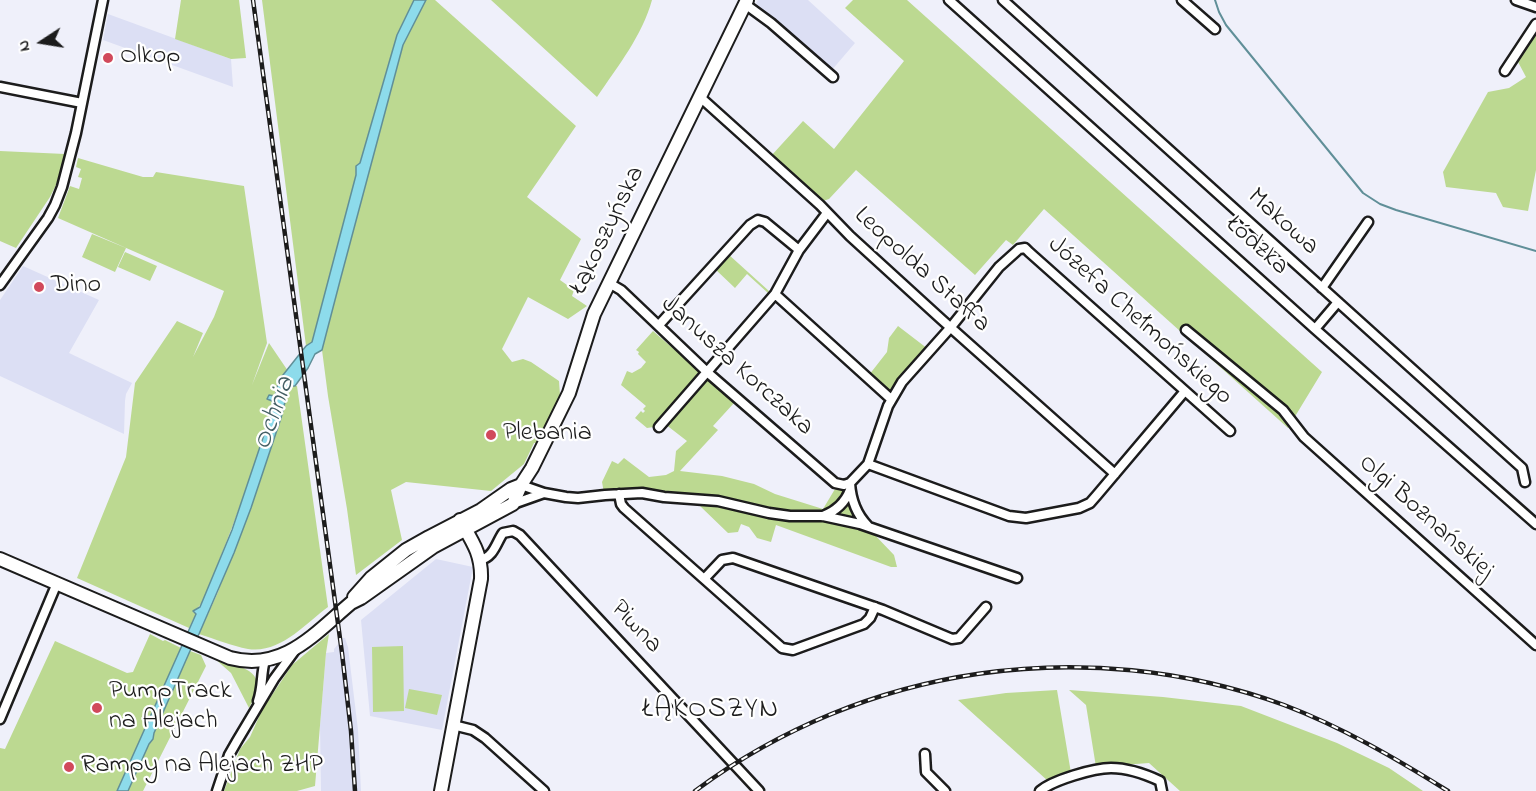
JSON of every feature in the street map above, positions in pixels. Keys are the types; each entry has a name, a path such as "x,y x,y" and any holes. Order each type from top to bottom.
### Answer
{"street":[{"path":"0,285 55,205 68,168 103,0"},
{"name":"Łódzka","path":"949,0 1536,524"},
{"name":"Makowa","path":"1003,0 1522,468 1525,482"},
{"path":"1182,0 1215,29"},
{"path":"1516,0 1536,7"},
{"path":"746,2 833,77"},
{"name":"Łąkoszyńska","path":"513,504 569,393 594,314 746,2"},
{"path":"1505,71 1536,24"},
{"path":"0,87 82,103"},
{"name":"Leopolda Staffa","path":"700,97 812,197 850,236 1115,474"},
{"path":"659,427 775,294 799,250 827,213"},
{"path":"659,325 750,225 758,220 765,222 799,250"},
{"path":"1322,288 1368,222"},
{"name":"Józefa Chełmońskiego","path":"951,327 999,267 1019,249 1025,248 1230,431"},
{"name":"Janusza Korczaka","path":"609,283 621,290 707,372 835,483 850,487"},
{"path":"775,294 891,399"},
{"path":"1315,329 1338,302"},
{"path":"823,516 838,508 846,500 850,487 868,464 891,399 902,382 951,327"},
{"name":"Olgi Boznańskiej","path":"1186,330 1272,400 1290,417 1304,437 1536,645"},
{"path":"868,464 1009,516 1026,518 1086,505 1185,391"},
{"path":"521,485 544,493 578,498 642,493 718,501 789,516 823,516 860,524 1017,578"},
{"path":"521,485 525,493 534,496"},
{"name":"Łąkoszyńska","path":"463,525 511,489 521,485"},
{"path":"850,487 857,512 870,528"},
{"path":"0,559 230,658 247,661 265,660 281,656 298,646 351,603 356,593 371,578 400,555 429,537 544,493"},
{"path":"619,494 624,508 782,648 794,651 864,624 870,618 874,607"},
{"path":"441,791 481,579 480,560 463,525"},
{"name":"Piwna","path":"480,560 486,559 493,552 503,533 513,531 520,535 759,791"},
{"path":"705,578 722,561 733,558 874,607 952,639 959,638 986,607"},
{"path":"0,719 57,583"},
{"path":"217,791 229,755 274,679 298,646"},
{"path":"265,660 271,668 274,679"},
{"path":"253,713 260,696 265,660"},
{"path":"247,661 255,669 262,684"},
{"path":"453,725 473,730 485,738 544,791"},
{"path":"925,754 926,772 945,791"},
{"path":"1040,791 1047,785 1077,775 1110,768 1143,773 1160,781 1162,791"}],"shaded area":[{"path":"758,0 808,0 855,43 831,71 760,9 756,3"},
{"path":"108,14 231,59 233,87 103,40"},
{"path":"23,266 99,300 69,353 132,383 126,394 124,434 0,376 0,300"},
{"path":"436,559 473,567 442,730 370,716 361,620"},
{"path":"343,638 348,647 358,730 361,791 321,791 320,725 326,653 334,652"}],"green space":[{"path":"181,0 239,0 246,58 231,59 175,39"},
{"path":"262,0 414,0 397,35 360,163 356,166 356,175 312,342 306,346"},
{"path":"426,0 435,0 576,126 527,197 581,239 560,280 574,290 572,296 587,306 568,319 528,297 502,349 512,362 523,359 531,362 559,381 560,395 524,464 491,491 406,482 391,490 402,540 356,575 322,350 403,45"},
{"path":"491,0 652,0 636,38 597,97"},
{"path":"853,0 907,0 1322,372 1288,428 1044,209 1013,245 1006,240 975,275 856,170 829,199 823,201 771,156 803,121 834,149 904,61 845,8"},
{"path":"1536,27 1536,170 1528,211 1503,207 1496,193 1446,187 1443,172 1488,92 1509,88 1526,77 1517,60"},
{"path":"0,151 65,154 50,197 16,248 0,241"},
{"path":"78,158 143,177 153,177 156,172 244,186 267,343 252,385 269,343 288,371 279,380 275,396 267,399 275,402 248,483 208,590 198,608 193,612 196,614 189,628 77,578 126,457 135,383 177,321 203,333 193,357 214,317 224,291 58,218 70,186 79,189 82,178 78,177 81,169 76,167"},
{"path":"92,234 126,248 115,272 82,257"},
{"path":"125,252 157,266 150,281 118,267"},
{"path":"728,254 769,291 768,293 747,274 735,288 715,269"},
{"path":"898,326 928,349 891,395 869,375 887,352 889,338"},
{"path":"653,331 676,351 678,349 702,371 654,427 647,428 635,418 641,411 643,413 645,411 643,409 646,406 621,385 627,371 632,373 646,362 636,350"},
{"path":"706,379 734,403 713,426 718,430 680,471 722,476 754,484 775,494 823,509 835,489 848,491 862,523 787,514 720,500 604,493 602,482 612,461 618,464 624,458 649,477 666,475 674,471 676,451 687,441 665,424"},
{"path":"289,386 297,386 328,607 281,642 271,647 248,649 199,634 218,592 281,418"},
{"path":"706,503 847,523 872,532 894,555 897,567 891,567 776,525 771,542 757,538 749,527 741,524 738,532 728,533 700,506"},
{"path":"150,634 181,648 117,791 0,791 0,748 5,749 55,641 127,673 133,672"},
{"path":"329,634 315,786 297,791 224,791 240,749 250,737 262,710 292,665"},
{"path":"403,646 404,711 373,712 372,647"},
{"path":"190,651 201,655 206,666 143,791 128,791 153,739"},
{"path":"214,658 244,668 256,678 255,695 249,708 231,673"},
{"path":"409,689 442,695 437,715 405,708"},
{"path":"1057,690 1071,773 1048,781 958,700 1006,693"},
{"path":"1069,690 1241,706 1337,743 1389,768 1423,791 1180,791 1149,763 1096,767 1086,705"}],"water":[{"name":"Ochnia","path":"414,0 426,0 403,45 322,350 315,354 295,386 289,386 281,418 234,553 128,791 117,791 196,614 193,611 200,607 232,530 275,402 267,399 269,395 275,396 279,380 306,346 312,342 356,175 356,166 360,163 397,35"}],"waterway":[{"path":"1215,0 1226,25 1363,193 1380,204 1396,210 1536,251"}],"railway":[{"path":"253,0 342,653 355,791"},
{"path":"695,791 761,748 831,714 904,689 979,674 1055,667 1132,670 1209,683 1284,705 1368,744 1448,791"}],"place":[{"name":"Olkop","path":"108,58"},
{"name":"Dino","path":"39,287"},
{"name":"Plebania","path":"491,435"},
{"name":"PumpTrack na Alejach","path":"97,708"},
{"name":"Rampy na Alejach ZHP","path":"69,767"}],"district":[{"name":"ŁĄKOSZYN","path":"711,711"}]}
